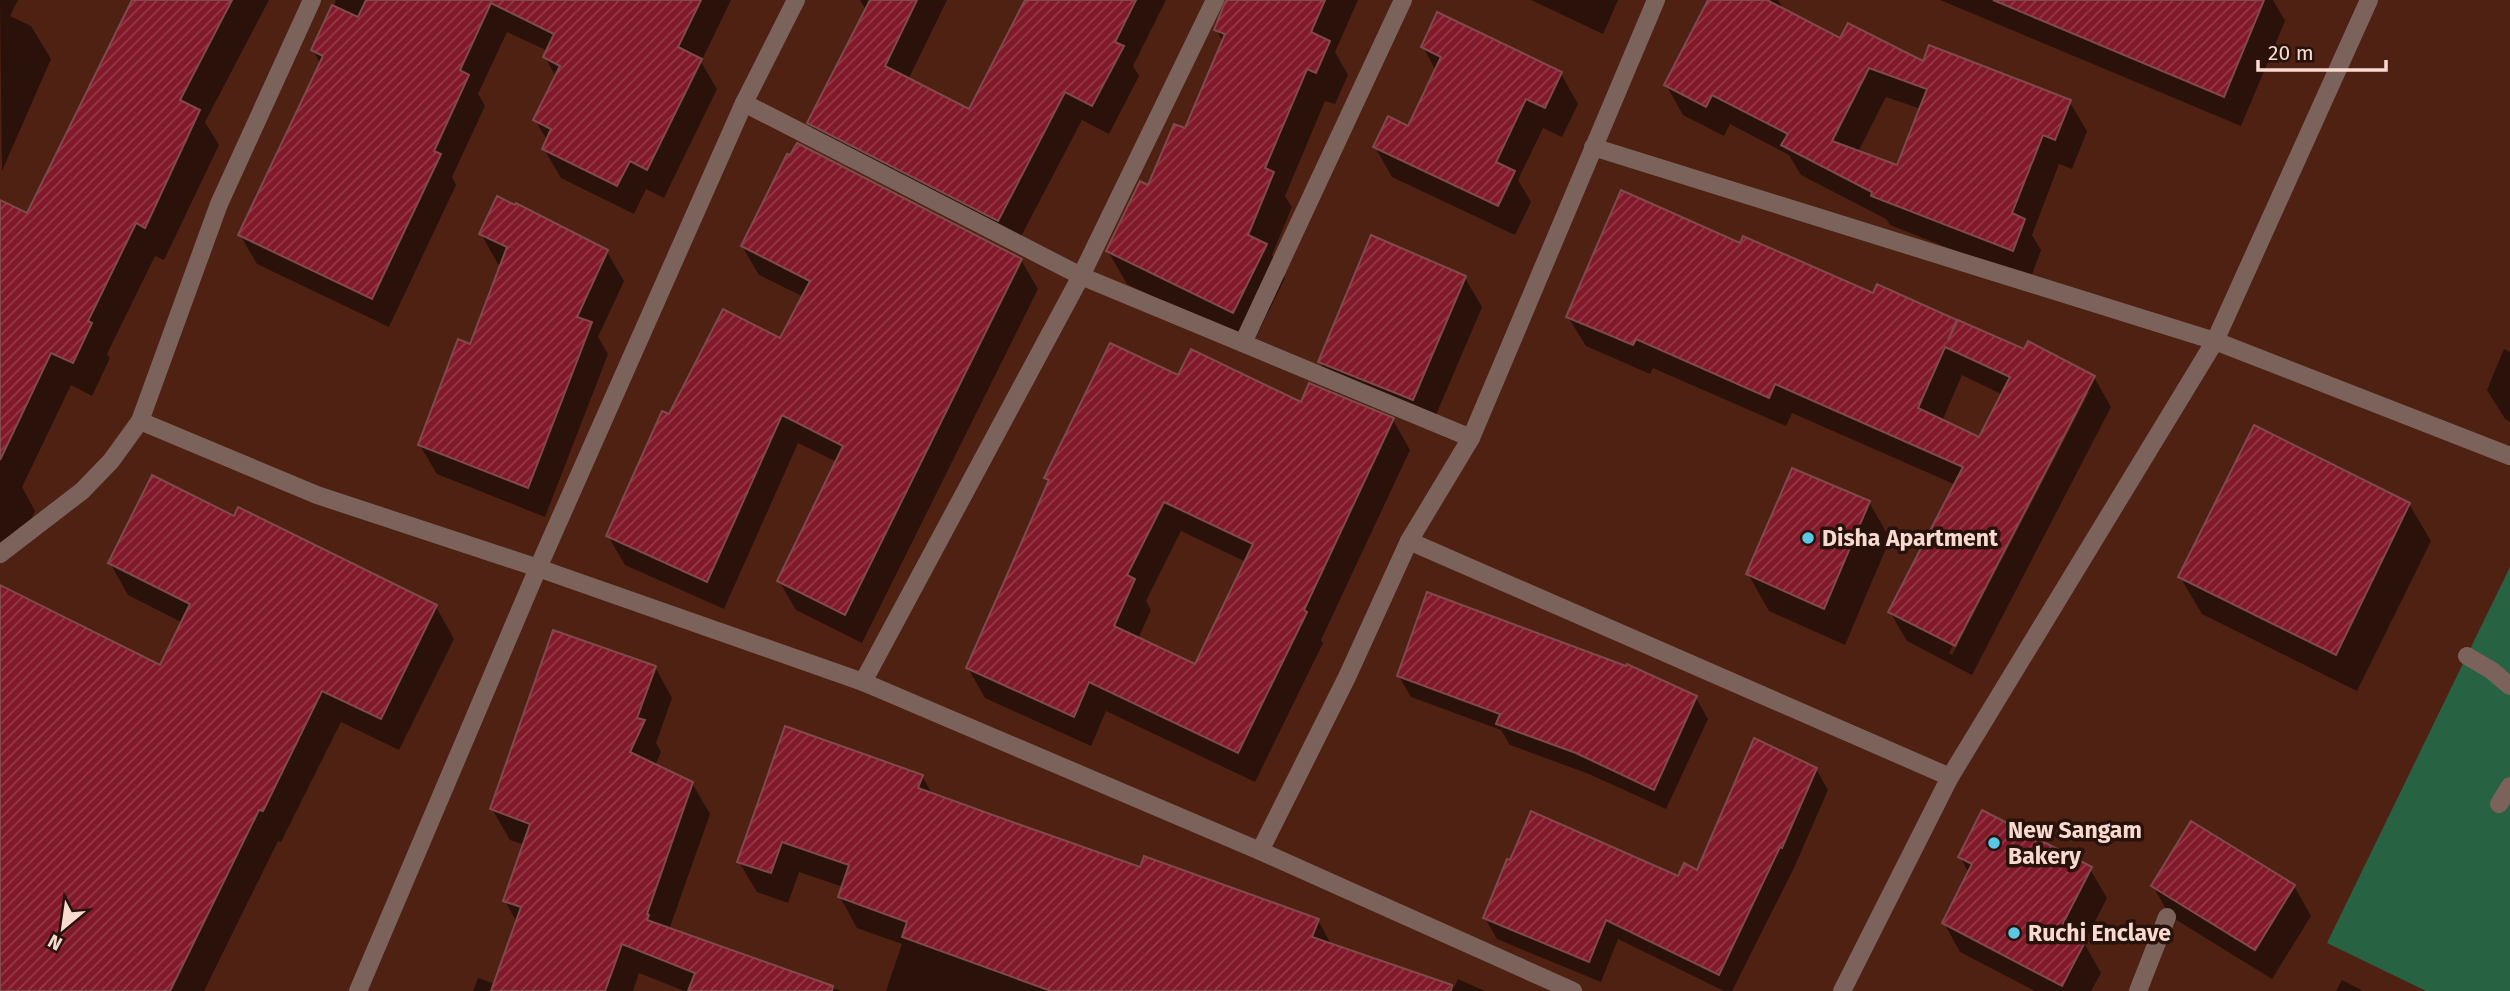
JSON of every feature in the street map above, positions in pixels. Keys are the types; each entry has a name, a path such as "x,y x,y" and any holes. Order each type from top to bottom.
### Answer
{"street":[{"path":"0,554 82,491 111,461 140,421 219,204 312,0"},
{"path":"358,991 538,568 744,103 796,0"},
{"path":"863,682 1081,276 1215,0"},
{"path":"1242,343 1403,0"},
{"path":"1260,851 1347,677 1409,541 1471,438 1656,0"},
{"path":"1842,991 1950,777 2215,341 2369,0"},
{"path":"744,103 1081,276 1471,438"},
{"path":"1593,148 2215,341 2510,456"},
{"path":"140,421 317,495 538,568 863,682 1260,851 1573,991"},
{"path":"1409,541 1950,777"},
{"path":"2466,656 2491,670 2510,686"},
{"path":"2499,804 2510,786"},
{"path":"2138,991 2167,917"}],"green space":[{"path":"2510,567 2510,991 2426,991 2327,943"}],"building":[{"path":"132,0 232,0 180,100 200,110 145,228 136,223 88,321 92,323 73,363 51,353 0,460 0,200 27,213"},
{"path":"366,0 701,0 678,47 702,59 647,170 630,161 617,186 542,149 551,129 533,120 560,66 543,57 554,34 491,3 460,70 469,75 434,151 441,154 372,299 238,235 323,56 311,50 332,5 358,17"},
{"path":"870,0 917,0 885,66 969,109 1025,0 1136,0 1115,42 1124,46 1092,106 1065,92 998,221 807,123"},
{"path":"1226,0 1325,0 1311,32 1330,41 1316,73 1307,69 1265,168 1274,172 1248,235 1267,244 1233,313 1106,251 1140,181 1148,185 1174,124 1185,128 1225,34 1214,30"},
{"path":"1708,0 1767,0 1840,38 1848,23 1923,61 1929,45 2071,100 2055,140 2043,135 2012,213 2025,219 2013,251 1871,196 1872,192 1781,145 1788,134 1712,95 1706,107 1664,85","holes":["1869,68 1927,89 1897,165 1832,141"]},
{"path":"1993,0 2264,0 2224,97"},
{"path":"1437,12 1562,72 1545,108 1526,99 1496,162 1515,171 1498,206 1373,147 1388,116 1408,126 1441,57 1421,47"},
{"path":"797,143 1022,259 845,615 777,581 843,446 782,415 707,582 606,536 662,411 669,414 723,309 780,338 810,281 741,246 787,154 790,155"},
{"path":"1621,190 1740,243 1743,236 1873,293 1877,284 1957,320 1948,340 1958,320 2024,349 2028,341 2095,376 1955,646 1888,612 1963,467 1775,384 1769,398 1636,339 1633,345 1566,317","holes":["1945,347 2010,377 1979,437 1918,408"]},
{"path":"497,196 608,250 577,317 592,322 528,488 418,445 458,339 470,344 507,247 479,234"},
{"path":"1371,235 1466,276 1413,400 1318,362"},
{"path":"1110,343 1178,375 1191,349 1301,402 1309,383 1394,418 1304,610 1307,612 1238,753 1089,682 1074,717 966,668 1049,480 1044,478","holes":["1164,502 1253,544 1195,664 1114,626 1135,579 1127,575"]},
{"path":"2254,425 2410,503 2336,655 2178,577"},
{"name":"Disha Apartment","path":"1792,468 1870,501 1824,609 1746,574"},
{"path":"152,475 234,516 238,507 437,605 381,719 322,691 263,811 259,810 170,991 0,991 0,585 160,665 190,604 108,563"},
{"path":"1427,592 1626,666 1627,664 1697,696 1654,790 1576,753 1496,724 1500,714 1397,676"},
{"path":"553,630 656,666 637,718 645,720 630,752 693,782 647,920 833,986 832,991 688,991 695,973 622,944 605,991 491,991 521,907 503,901 530,824 490,809"},
{"path":"785,726 923,775 918,788 1140,867 1144,856 1319,919 1312,937 1452,985 1451,991 1051,991 902,937 907,922 838,897 849,865 782,842 771,873 737,862"},
{"path":"1754,738 1817,768 1782,848 1780,847 1719,975 1606,920 1589,962 1483,918 1507,859 1510,860 1531,811 1678,876 1684,863 1697,870"},
{"path":"1982,810 2092,867 2060,929 2085,942 2062,986 1942,923 1972,864 1958,857"},
{"path":"2191,821 2295,885 2255,950 2151,886"}],"place":[{"name":"Disha Apartment","path":"1808,538"},
{"name":"New Sangam Bakery","path":"1994,843"},
{"name":"Ruchi Enclave","path":"2014,933"}]}
